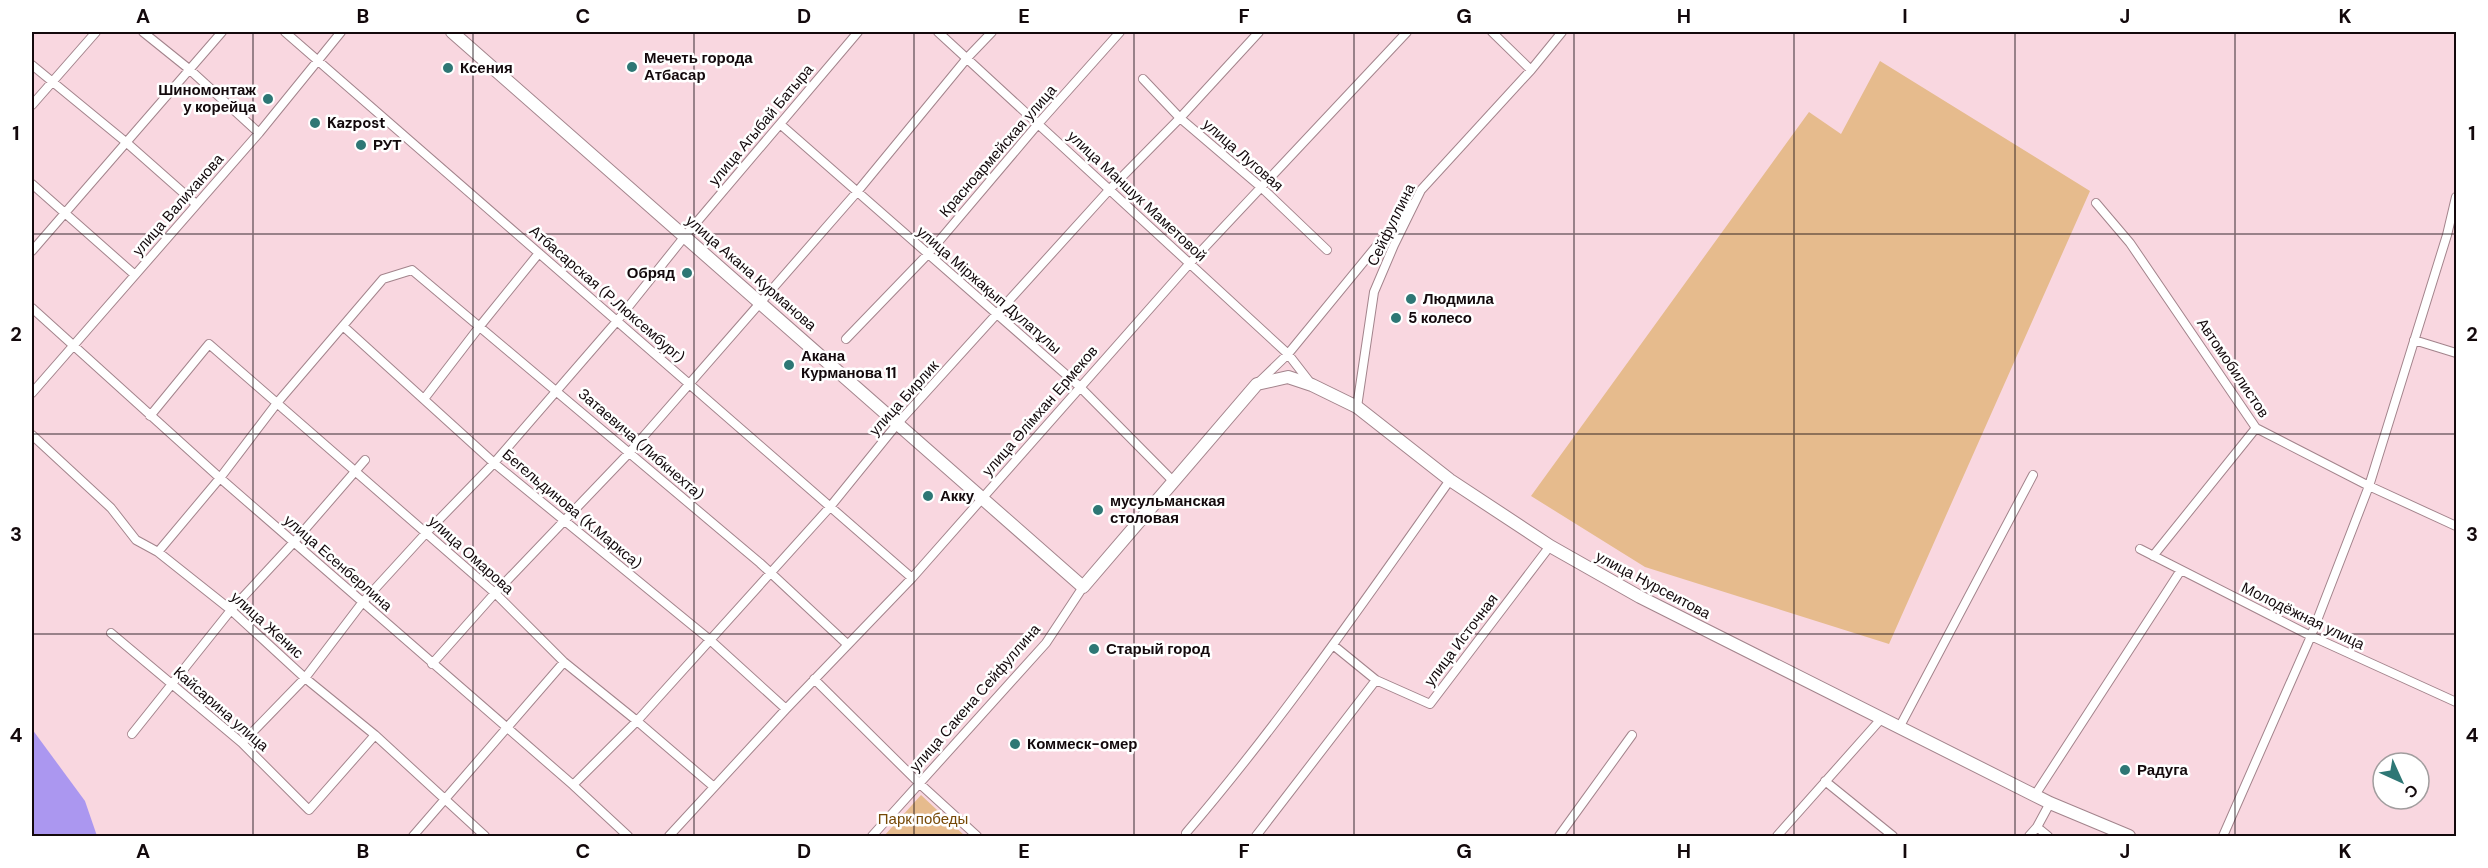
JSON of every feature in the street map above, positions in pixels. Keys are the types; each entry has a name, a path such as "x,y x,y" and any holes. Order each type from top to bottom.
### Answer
{"main road":[{"name":"улица Акана Курманова","path":"452,32 1083,587"},
{"name":"улица Нурсеитова","path":"1257,384 1288,377 1312,385 1357,407 1450,480 1550,546 1640,597 2050,803 2129,837"},
{"name":"улица Сакена Сейфуллина","path":"1083,587 1257,384"}],"street":[{"path":"32,105 96,32"},
{"path":"143,32 189,69 259,133"},
{"path":"32,251 222,32"},
{"name":"Атбасарская (Р.Люксембург)","path":"285,32 912,578"},
{"name":"улица Валиханова","path":"32,393 259,133 341,32"},
{"name":"улица Агыбай Батыра","path":"242,743 305,678 363,603 426,532 494,463 617,321 685,236 858,32"},
{"name":"улица Маншук Маметовой","path":"938,32 968,57 1288,354 1312,385"},
{"path":"432,664 495,593 629,453 857,192 968,57 992,32"},
{"name":"Красноармейская улица","path":"846,339 928,254 1038,124 1120,32"},
{"name":"улица Бирлик","path":"573,785 638,721 709,639 830,507 898,423 1110,189 1180,118 1259,32"},
{"name":"улица Әлімхан Ермеков","path":"669,837 814,679 912,578 1079,386 1407,32"},
{"path":"1492,32 1531,70"},
{"name":"Сейфуллина","path":"1357,407 1374,292 1394,244 1422,190 1531,70 1562,32"},
{"path":"32,64 196,204"},
{"name":"улица Луговая","path":"1143,78 1180,118 1262,188 1327,250"},
{"name":"улица Міржақып Дулатұлы","path":"780,124 1079,386 1174,482"},
{"path":"32,184 135,275"},
{"name":"улица Сакена Сейфуллина","path":"1257,384 1288,354 1422,190"},
{"path":"2223,837 2311,636 2369,486 2457,197"},
{"name":"Автомобилистов","path":"2096,202 2136,251 2256,428 2369,486 2457,525"},
{"path":"424,399 539,253"},
{"name":"Затаевича (Либкнехта)","path":"344,326 383,279 412,270 556,389 770,572 847,644"},
{"name":"улица Есенберлина","path":"32,308 150,416 573,785 628,837"},
{"path":"158,552 220,478 277,403 344,326"},
{"name":"Бегельдинова (К.Маркса)","path":"344,326 494,463 709,639 786,709"},
{"path":"2414,340 2457,353"},
{"name":"улица Омарова","path":"150,416 209,344 495,593 564,662 638,721 714,787"},
{"path":"2153,556 2256,428"},
{"name":"улица Женис","path":"32,435 111,508 136,540 158,552 231,610 305,678 375,735 485,837"},
{"path":"132,734 231,610 365,460"},
{"path":"1899,728 2033,476"},
{"path":"1186,833 1232,780 1333,645 1450,480"},
{"name":"улица Источная","path":"1333,645 1376,680 1430,704 1550,546"},
{"name":"Молодёжная улица","path":"2140,549 2311,636 2457,702"},
{"path":"2035,795 2181,570"},
{"name":"улица Сакена Сейфуллина","path":"872,837 1046,643 1083,587"},
{"name":"Кайсарина улица","path":"111,633 242,743 309,810 375,735"},
{"path":"413,837 564,662"},
{"path":"814,679 977,837"},
{"path":"1256,837 1376,680"},
{"path":"1777,837 1881,719"},
{"path":"1559,837 1632,735"},
{"path":"1825,781 1893,837"},
{"path":"2029,837 2050,803"},
{"path":"2037,827 2048,837"}],"green space":[{"path":"1880,61 2090,191 1889,644 1645,567 1531,496 1809,112 1841,134"},
{"name":"Парк победы","path":"921,795 965,836 884,836"}],"shaded area":[{"path":"32,729 85,801 97,836 32,836"}],"place":[{"name":"Мечеть города Атбасар","path":"632,67"},
{"name":"Ксения","path":"448,68"},
{"name":"Шиномонтаж у корейца","path":"268,99"},
{"name":"Kazpost","path":"315,123"},
{"name":"РУТ","path":"361,145"},
{"name":"Обряд","path":"687,273"},
{"name":"Людмила","path":"1411,299"},
{"name":"5 колесо","path":"1396,318"},
{"name":"Акана Курманова 11","path":"789,365"},
{"name":"Акку","path":"928,496"},
{"name":"мусульманская столовая","path":"1098,510"},
{"name":"Старый город","path":"1094,649"},
{"name":"Коммеск-омер","path":"1015,744"},
{"name":"Радуга","path":"2125,770"}]}
